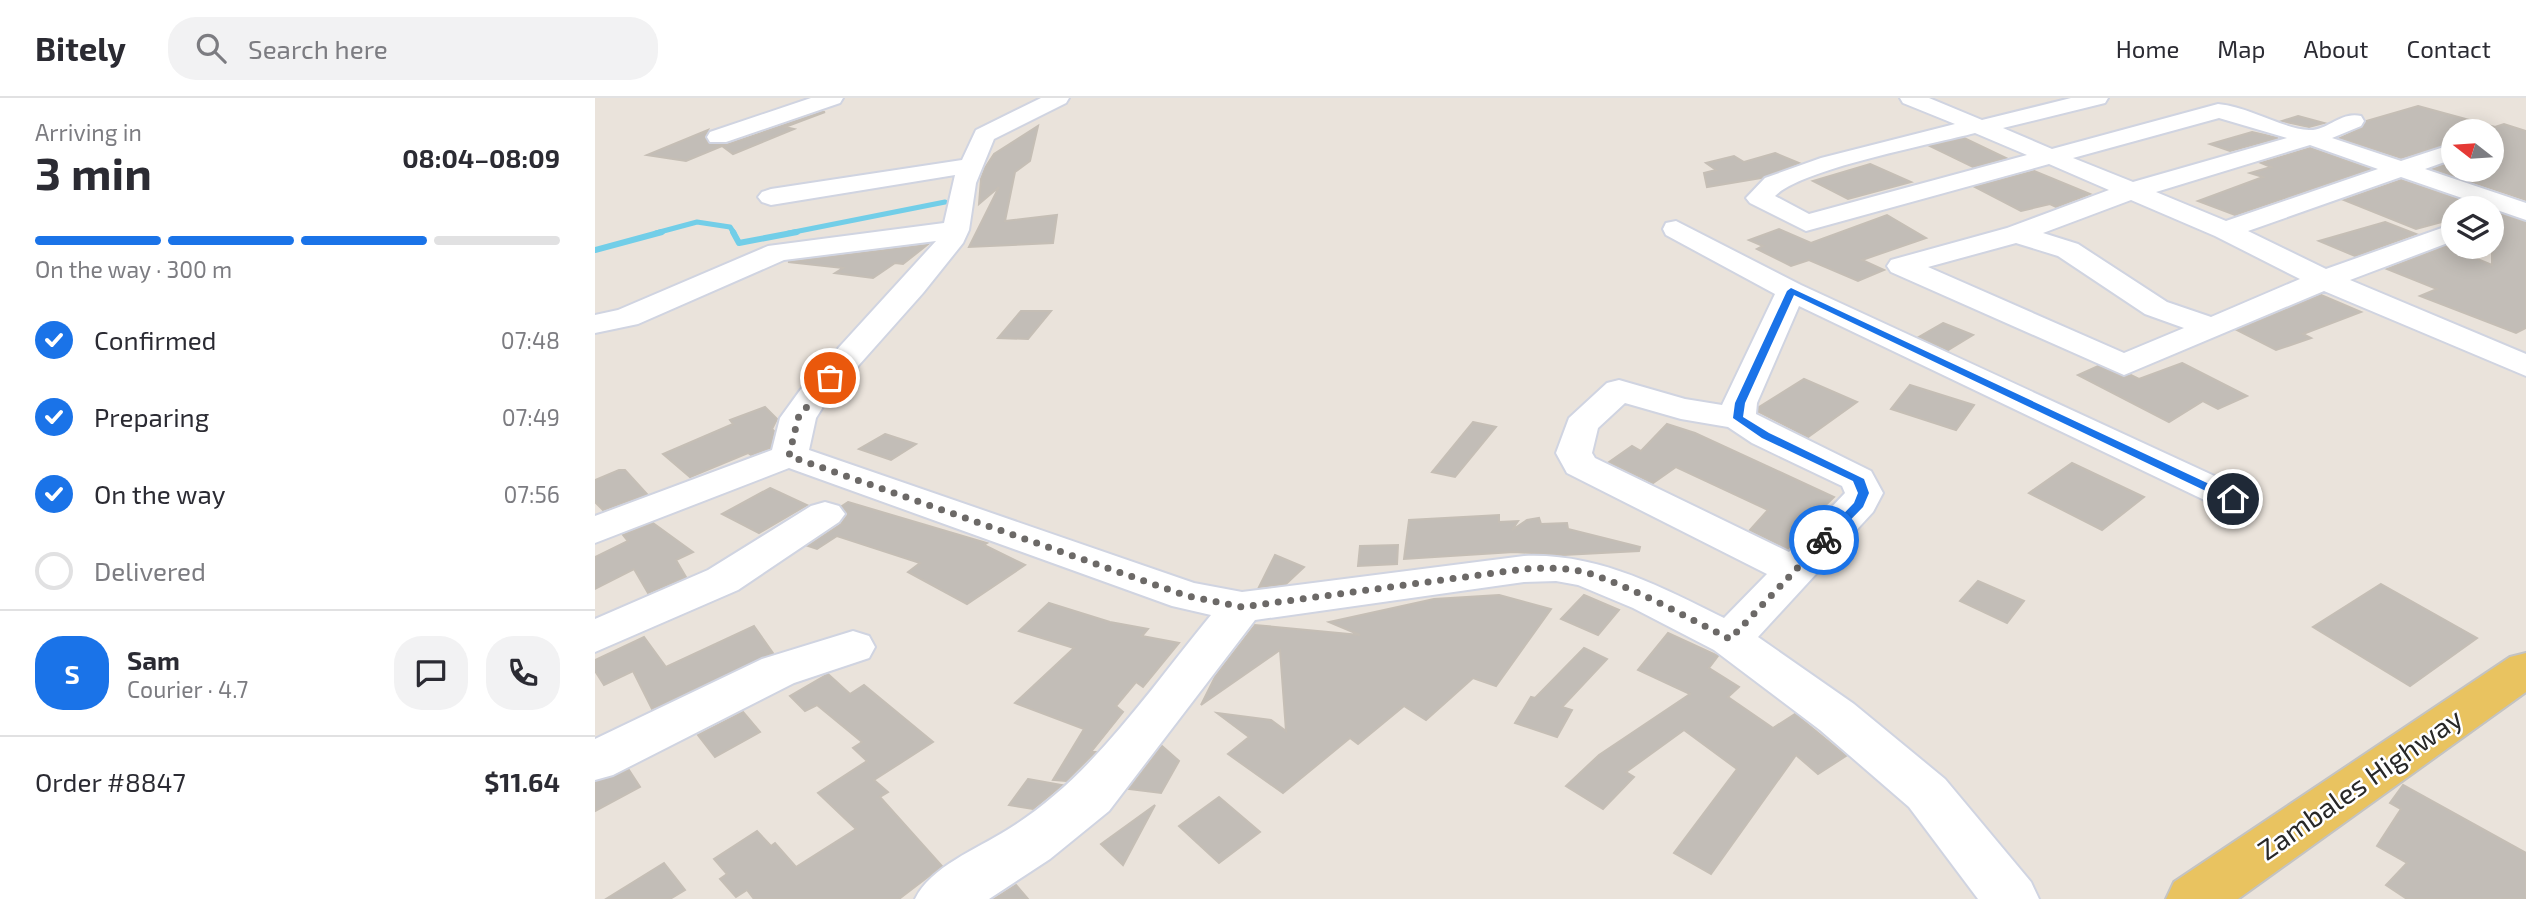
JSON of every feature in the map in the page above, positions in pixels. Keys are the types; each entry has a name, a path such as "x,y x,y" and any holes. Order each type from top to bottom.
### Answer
{"main road":[{"name":"Zambales Highway","path":"2194,899 2526,669"}],"street":[{"path":"717,137 832,98"},
{"path":"789,456 798,418 813,396 913,287 962,197 984,135 1058,98"},
{"path":"1911,98 2128,192 2225,230 2324,280 2526,366"},
{"path":"2097,98 1829,163 1774,183 1759,198 1806,223 2050,157 2220,104 2402,168 2511,213"},
{"path":"2353,121 2311,138 2128,192 2017,234 1901,266 2124,365 2324,280 2441,236"},
{"path":"2225,230 2441,155"},
{"path":"771,197 962,197"},
{"path":"595,324 639,312 778,252 962,197"},
{"path":"1676,229 1791,291 2233,499"},
{"path":"2017,234 2068,250 2156,308 2210,327"},
{"path":"1738,418 1740,403 1791,291"},
{"path":"1730,639 1859,504 1864,493 1858,479 1765,435 1738,418 1681,409 1619,390 1581,425 1574,453 1580,465 1794,571"},
{"path":"595,531 691,491 789,456 1187,596 1242,607 1524,569 1556,568 1599,578 1730,639 1837,717 1927,793 2011,899"},
{"path":"595,637 723,580 825,514"},
{"path":"943,899 1031,843 1091,796 1242,607"},
{"path":"595,761 778,671 853,647"}],"building":[{"path":"2418,106 2466,119 2441,119 2441,146 2401,158 2340,138 2362,128 2366,121"},
{"path":"825,112 785,127 794,129 733,154 722,146 686,161 647,155 708,130 705,136 708,143 726,145"},
{"path":"2298,116 2324,123 2309,127 2282,121"},
{"path":"2504,124 2526,131 2526,200 2472,182 2504,182"},
{"path":"1038,126 1030,161 1015,172 1005,221 1057,215 1053,243 969,247 999,187 979,204 981,179 985,168 994,154"},
{"path":"2252,132 2278,138 2230,151 2210,144"},
{"path":"1964,138 2006,158 1973,167 1930,146"},
{"path":"2310,148 2370,169 2235,215 2198,201 2263,177 2250,173 2271,167 2261,163"},
{"path":"1775,153 1799,163 1761,178 1707,187 1704,173 1716,170 1706,163 1734,156 1744,162"},
{"path":"1870,164 1911,182 1848,199 1813,181"},
{"path":"2034,171 2090,194 2056,207 2050,204 2021,211 1975,187"},
{"path":"2401,180 2448,196 2441,196 2441,222 2416,229 2344,200"},
{"path":"1887,215 1926,238 1862,260 1884,270 1858,281 1809,260 1791,266 1757,249 1763,246 1749,240 1779,229 1811,243"},
{"path":"2504,215 2526,222 2526,328 2516,333 2420,296 2437,289 2387,269 2441,248 2441,259 2477,259 2492,265 2492,259 2504,259"},
{"path":"2385,222 2416,234 2355,256 2319,241"},
{"path":"927,245 903,264 895,263 873,278 835,273 843,268 788,262"},
{"path":"2321,295 2361,312 2303,334 2311,338 2276,350 2237,330"},
{"path":"1021,311 1051,311 1028,339 998,338"},
{"path":"1943,323 1973,335 1948,350 1919,337"},
{"path":"2182,363 2247,396 2218,409 2203,401 2169,422 2078,375 2098,366 2123,377 2131,375 2139,379"},
{"path":"1804,379 1857,402 1808,437 1759,412 1759,407"},
{"path":"1910,385 1974,405 1956,430 1891,409"},
{"path":"765,407 777,419 772,429 774,431 770,448 751,455 748,453 690,477 663,454 733,424 730,420"},
{"path":"1473,422 1496,427 1455,477 1432,472"},
{"path":"1667,424 1695,433 1834,497 1804,526 1808,528 1788,549 1750,530 1768,510 1676,467 1653,483 1609,462 1632,446 1641,451"},
{"path":"885,434 916,444 891,460 859,449"},
{"path":"2072,463 2144,497 2102,530 2029,493"},
{"path":"625,470 647,494 603,510 595,502 595,480"},
{"path":"770,488 807,505 759,533 722,514"},
{"path":"848,502 987,543 984,545 1025,565 967,604 908,572 920,563 837,536 817,549 808,546 841,524 848,514 842,506"},
{"path":"1499,515 1499,522 1518,521 1512,530 1527,520 1539,518 1541,524 1567,523 1568,529 1640,547 1639,551 1563,555 1514,552 1404,559 1409,520"},
{"path":"653,523 693,552 676,560 686,577 648,593 634,569 595,589 595,557 628,541 623,535"},
{"path":"1398,545 1397,564 1358,566 1360,546"},
{"path":"1275,555 1304,567 1286,584 1259,587"},
{"path":"1978,581 2024,601 2007,623 1960,601"},
{"path":"2381,584 2477,638 2410,686 2313,627"},
{"path":"1499,595 1551,609 1496,686 1473,678 1426,720 1404,706 1358,744 1350,738 1283,793 1228,754 1249,737 1217,713 1271,720 1286,731 1280,650 1201,705 1215,677 1255,625 1360,635 1329,622 1434,599"},
{"path":"1584,595 1619,610 1598,635 1561,619"},
{"path":"1049,603 1110,622 1148,629 1142,636 1179,643 1143,687 1136,682 1116,706 1123,712 1091,752 1095,752 1066,781 1053,780 1084,729 1015,703 1074,648 1019,631"},
{"path":"754,626 773,653 652,709 633,671 604,685 595,671 595,660 644,637 666,667"},
{"path":"1668,633 1718,656 1709,668 1739,687 1728,697 1773,728 1795,714 1846,756 1818,774 1796,755 1711,874 1674,853 1737,769 1684,730 1626,772 1634,777 1603,809 1566,786 1599,755 1690,694 1638,670"},
{"path":"1584,648 1607,659 1562,707 1572,710 1557,737 1515,723 1531,697 1535,698"},
{"path":"828,674 850,694 864,685 933,742 874,780 888,792 880,797 942,866 899,899 754,899 747,890 736,897 720,879 727,874 714,859 757,831 771,846 775,843 796,867 856,829 818,793 867,761 853,748 862,742 817,705 805,711 790,696"},
{"path":"743,712 760,732 715,757 698,735"},
{"path":"1162,746 1179,761 1161,793 1129,789"},
{"path":"629,770 640,787 595,811 595,782"},
{"path":"1028,779 1062,785 1033,809 1009,805"},
{"path":"2403,785 2526,853 2526,899 2407,899 2386,885 2407,863 2377,846 2401,809 2390,803"},
{"path":"1219,797 1260,832 1219,863 1179,826"},
{"path":"1155,805 1123,865 1101,844"},
{"path":"664,863 685,890 670,899 606,899"},
{"path":"1016,885 1028,899 994,899"}],"waterway":[{"path":"789,233 945,202"},
{"path":"656,233 697,222 730,227 734,233"},
{"path":"595,250 662,232"},
{"path":"733,232 739,243 797,232"}],"way so far":[{"path":"830,378 798,418 789,456 1187,596 1242,607 1524,569 1556,568 1587,573 1648,598 1730,639 1824,540"}],"route":[{"path":"1824,540 1859,504 1864,493 1858,479 1765,435 1738,418 1740,403 1791,291 2233,499"}]}
